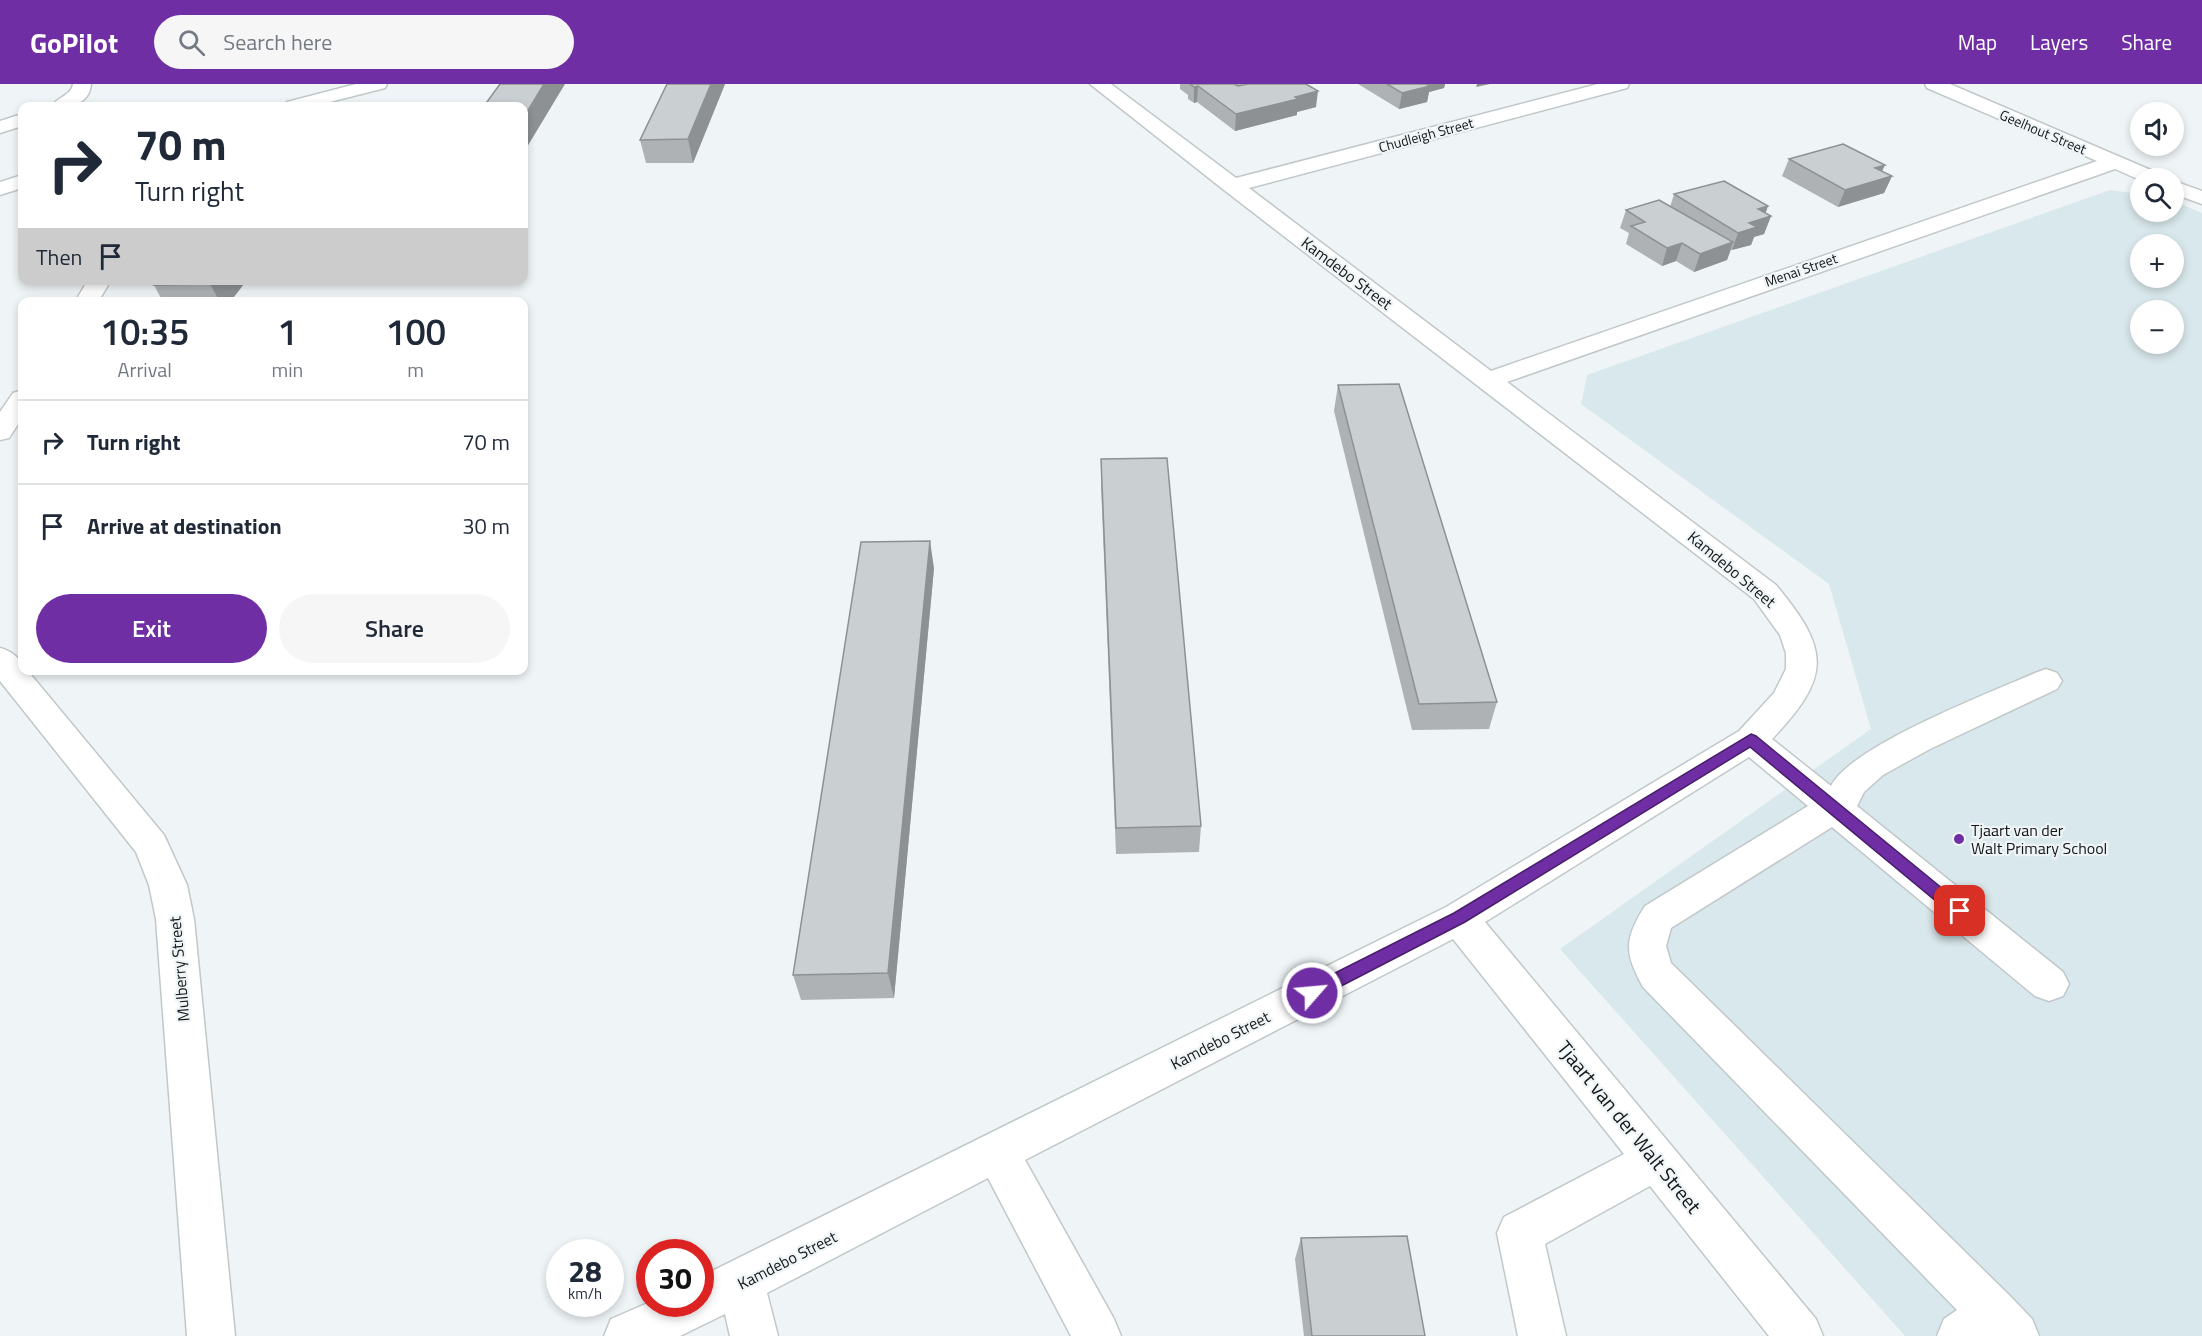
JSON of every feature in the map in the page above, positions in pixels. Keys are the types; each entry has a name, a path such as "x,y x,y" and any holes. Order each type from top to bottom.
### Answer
{"street":[{"path":"67,102 75,97 82,88 82,84"},
{"path":"309,102 378,84"},
{"name":"Kamdebo Street","path":"714,1296 1459,918 1751,740 1780,710 1799,684 1804,659 1797,633 1782,610 1765,592 1099,84"},
{"name":"Chudleigh Street","path":"1231,186 1620,84"},
{"name":"Geelhout Street","path":"1934,84 2130,168"},
{"path":"0,127 18,121"},
{"name":"Menai Street","path":"1489,380 1713,300 2115,162"},
{"path":"0,189 18,182"},
{"path":"2184,191 2202,198"},
{"path":"0,432 18,404"},
{"name":"Mulberry Street","path":"0,659 151,845 168,885 175,919 211,1336"},
{"path":"1990,1328 1657,975 1648,960 1646,945 1649,930 1658,917 1834,808 1845,796 1849,785 1871,766 1918,740 2046,681"},
{"path":"1751,740 2049,984"},
{"name":"Tjaart van der Walt Street","path":"1459,918 1799,1336"},
{"path":"998,1153 1097,1336"},
{"path":"1542,1336 1520,1233 1656,1160"},
{"path":"741,1283 754,1336"},
{"name":"Kamdebo Street","path":"628,1336 669,1317"}],"shaded area":[{"name":"Tjaart van der Walt Primary School","path":"2110,190 2130,193 2130,222 2184,222 2184,205 2202,213 2202,1336 1905,1336 1560,949 1871,729 1829,584 1581,404 1587,375"}],"building":[{"path":"500,84 544,84 528,110 528,102 487,102"},
{"path":"667,84 711,84 688,139 640,140"},
{"path":"1190,84 1234,84 1238,86 1306,84 1318,91 1295,97 1298,99 1236,114 1198,86 1194,87"},
{"path":"1387,84 1426,84 1430,86 1402,93"},
{"path":"1843,144 1885,165 1875,168 1892,176 1845,190 1789,159"},
{"path":"1724,181 1768,206 1758,209 1771,216 1749,223 1757,227 1738,233 1674,194"},
{"path":"1659,200 1733,242 1700,254 1682,243 1667,248 1631,226 1645,222 1626,210"},
{"path":"1399,384 1497,702 1419,704 1338,385"},
{"path":"1167,458 1201,826 1116,828 1101,459"},
{"path":"930,541 888,973 793,975 861,542"},
{"path":"1407,1236 1425,1336 1312,1336 1301,1238"}],"place":[{"name":"Tjaart van der Walt Primary School","path":"1959,839"}],"route":[{"path":"1312,993 1459,918 1751,740 1960,911"}]}
